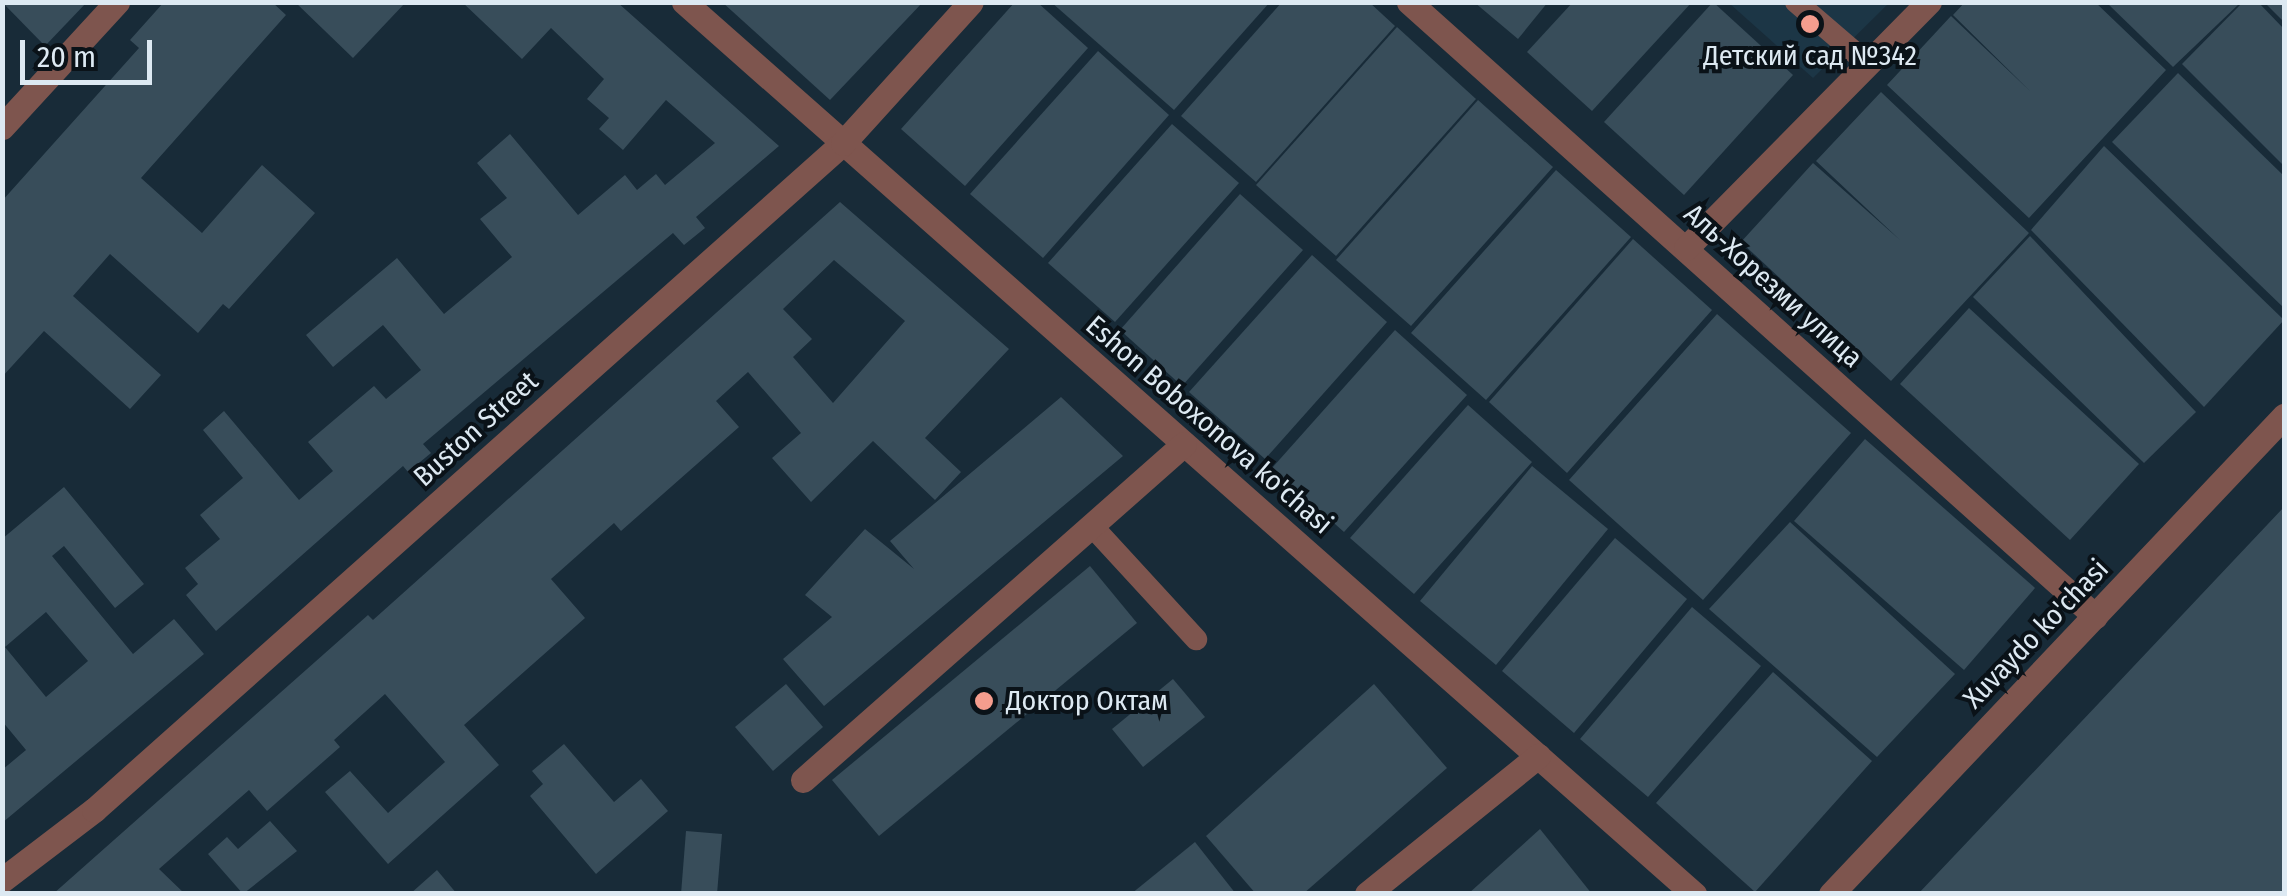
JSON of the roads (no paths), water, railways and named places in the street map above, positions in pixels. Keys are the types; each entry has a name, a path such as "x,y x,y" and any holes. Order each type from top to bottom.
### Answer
{"street":[{"path":"2,127 117,2"},
{"name":"Eshon Boboxonova ko'chasi","path":"684,2 1694,894"},
{"name":"Buston Street","path":"2,880 94,810 843,143 971,2"},
{"name":"Аль-Хорезми улица","path":"1409,2 2095,616"},
{"path":"1686,248 1929,2"},
{"name":"Xuvaydo ko'chasi","path":"1832,894 2284,416"},
{"path":"803,780 1184,444"},
{"path":"1367,894 1538,756"}],"lane":[{"path":"1796,2 1868,64"},
{"path":"1092,526 1196,639"}],"place":[{"name":"Детский сад №342","path":"1810,24"},
{"name":"Доктор Октам","path":"984,701"}]}
